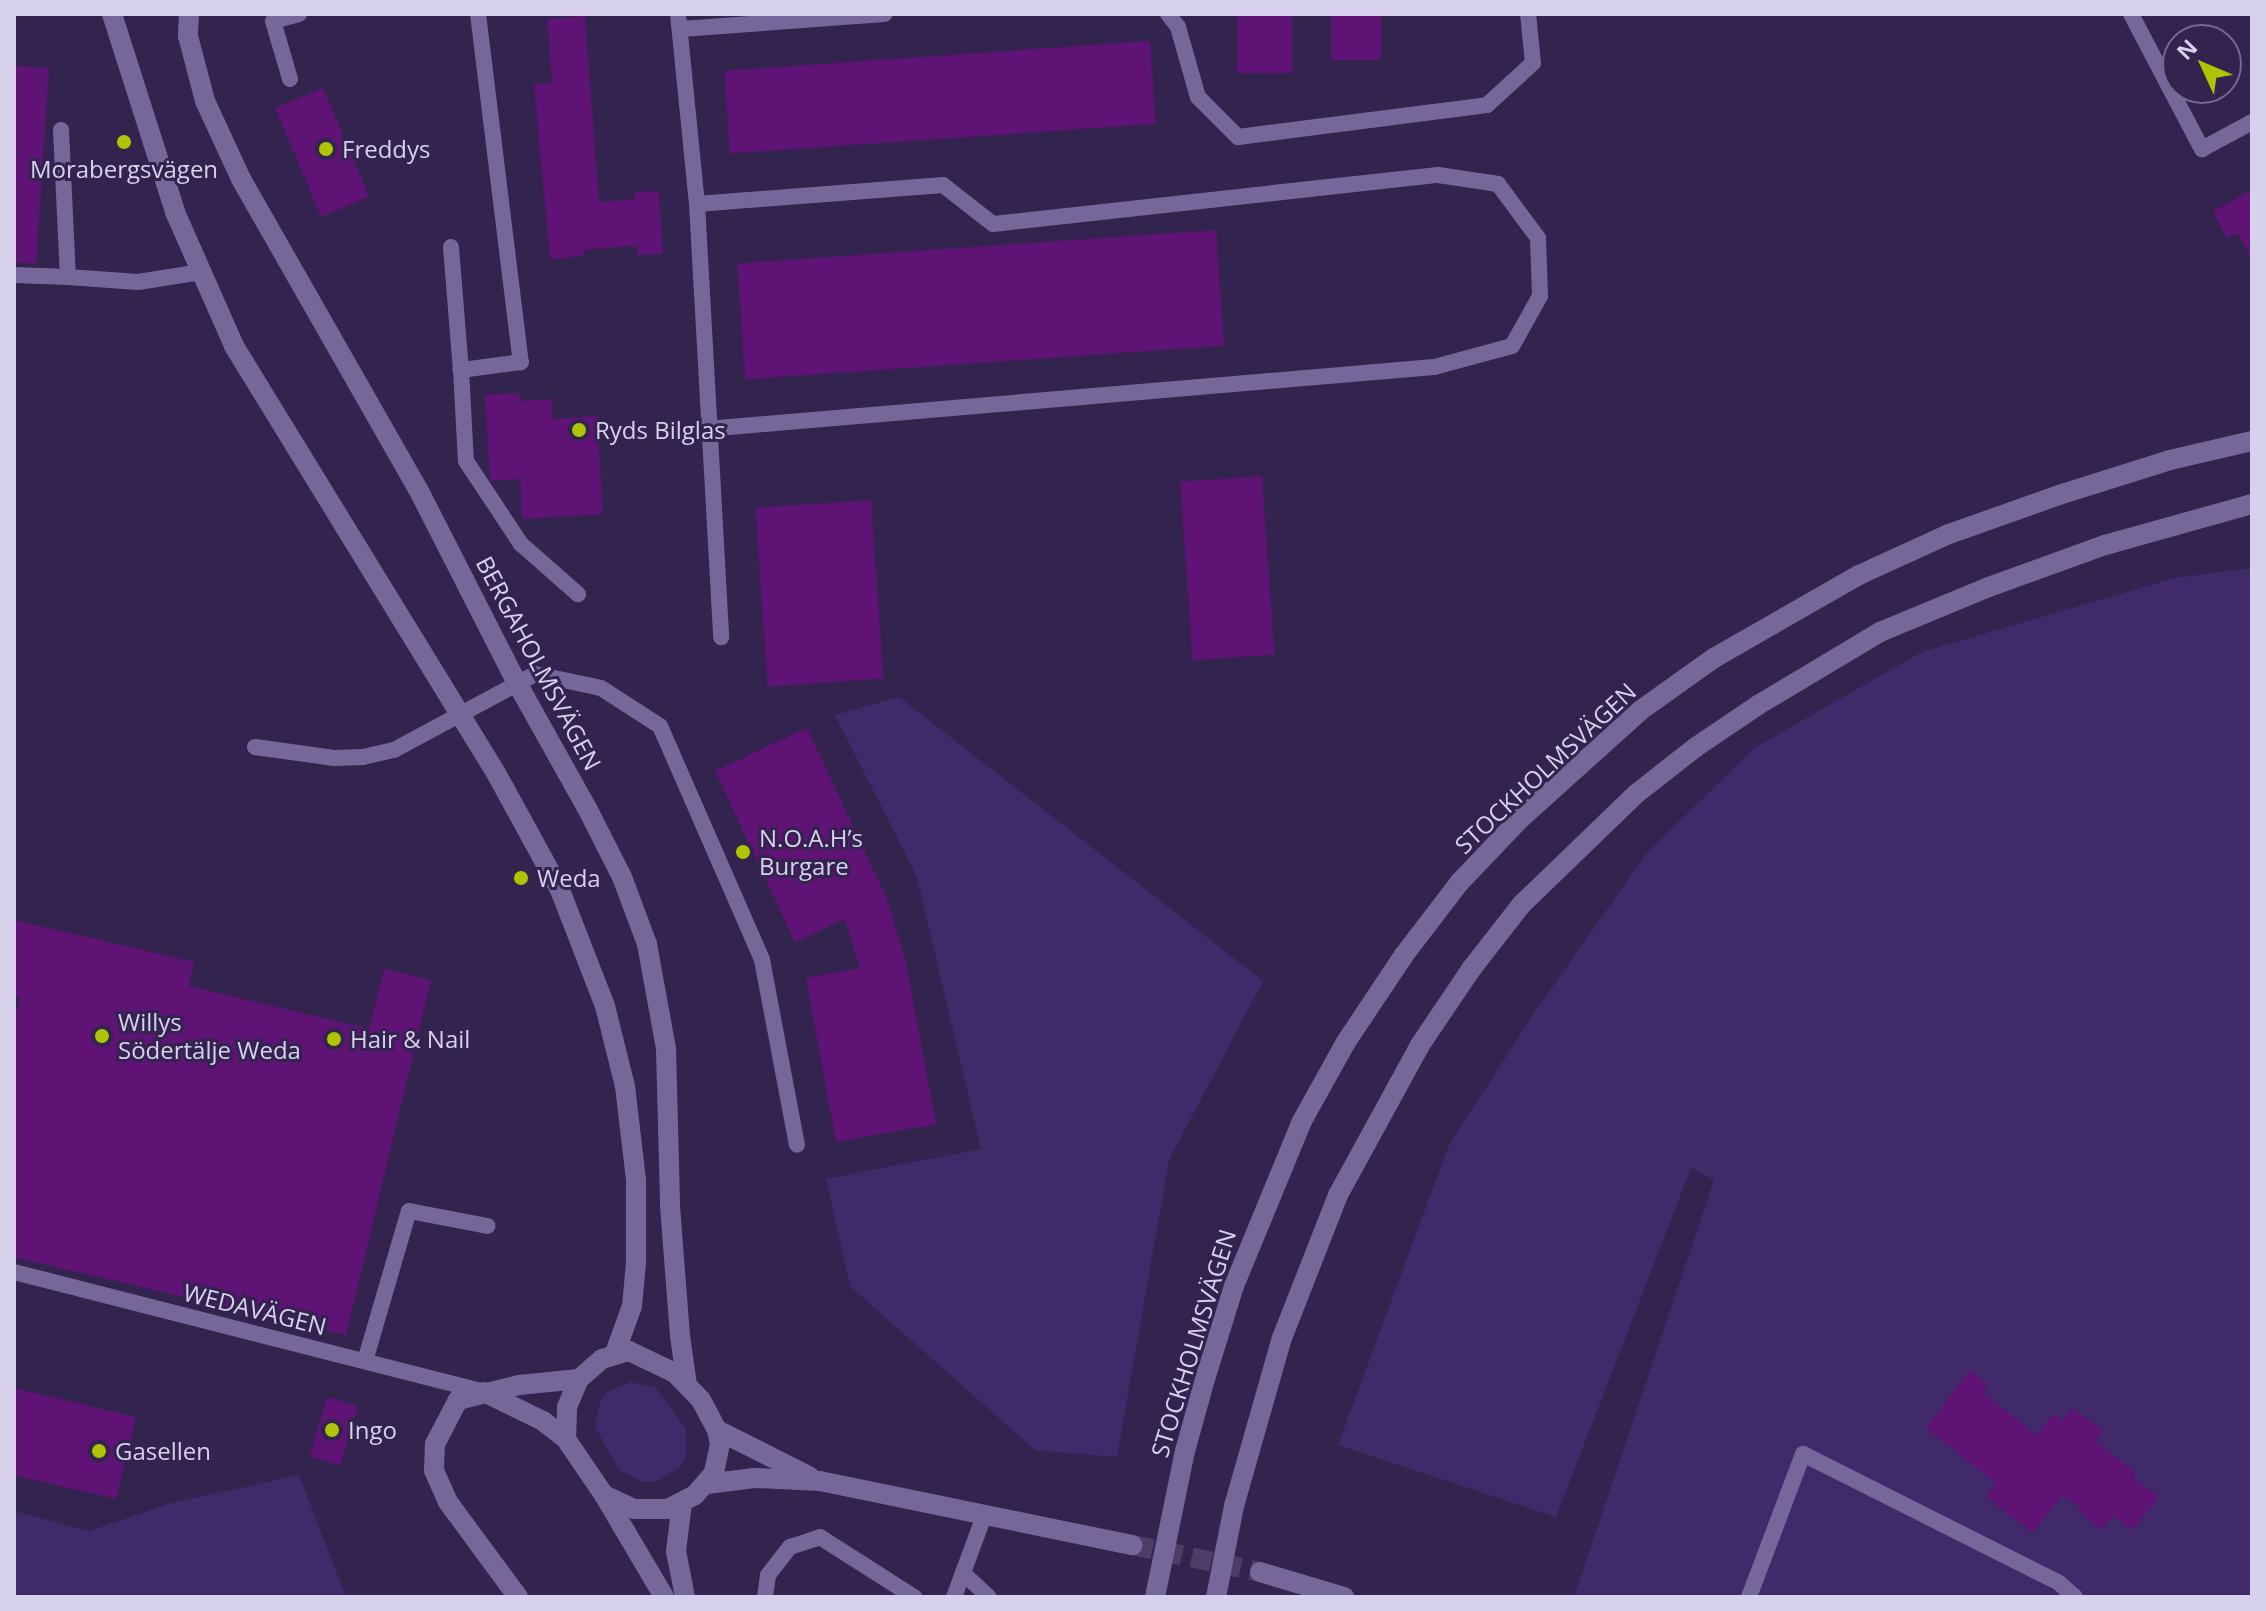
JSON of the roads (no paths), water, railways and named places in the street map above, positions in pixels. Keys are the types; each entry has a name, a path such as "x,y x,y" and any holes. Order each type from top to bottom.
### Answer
{"main road":[{"path":"112,14 175,212 234,346 461,714 560,890 605,1006 625,1086 636,1179 636,1263 632,1306 615,1353"},
{"name":"BERGAHOLMSVÄGEN","path":"189,14 188,36 205,101 241,179 418,489 517,683 622,877 647,944 666,1049 670,1206 687,1385"},
{"name":"STOCKHOLMSVÄGEN","path":"1155,1597 1185,1451 1205,1379 1234,1286 1302,1121 1346,1042 1404,955 1459,883 1519,820 1641,710 1714,658 1859,575 1949,534 2059,495 2170,460 2252,441"},
{"path":"1216,1597 1234,1506 1282,1338 1338,1195 1420,1045 1472,968 1521,905 1636,794 1696,747 1770,697 1880,632 1986,588 2105,545 2252,504"},
{"path":"566,1439 567,1407 579,1379 602,1359 615,1353 629,1351 644,1355 687,1385 710,1415 717,1430 719,1459 706,1484 682,1503 650,1511 634,1509 604,1495"},
{"path":"518,1597 448,1502 434,1470 435,1444 458,1400 484,1392 579,1379"},
{"path":"484,1392 543,1421 566,1439 604,1495 664,1597"},
{"path":"717,1430 820,1481"},
{"path":"706,1484 755,1478 820,1481 1133,1545"},
{"path":"682,1503 676,1551 685,1597"},
{"path":"1260,1572 1344,1597"}],"lane":[{"path":"290,79 273,21 299,14"},
{"path":"461,370 521,362 478,14"},
{"path":"721,637 707,429 697,204 680,21 884,14"},
{"path":"1168,14 1178,27 1198,97 1238,137 1487,105 1533,63 1528,14"},
{"path":"2131,14 2202,149 2252,122"},
{"path":"61,130 68,277"},
{"path":"697,204 943,185 993,224 1438,175 1498,184 1538,238 1540,296 1512,346 1434,367 707,429"},
{"path":"451,247 466,461 521,544 578,594"},
{"path":"14,275 138,282 201,272"},
{"path":"255,747 295,756 363,757 394,750 535,674 601,688 660,726 762,960 797,1145"},
{"path":"365,1361 409,1211 488,1226"},
{"name":"WEDAVÄGEN","path":"14,1272 484,1392"},
{"path":"1749,1597 1803,1454 2059,1583 2075,1597"},
{"path":"954,1597 984,1516"},
{"path":"765,1597 768,1575 790,1547 820,1537 914,1597"},
{"path":"963,1573 989,1597"}],"tunnel":[{"path":"1133,1545 1260,1572"}],"place":[{"name":"Morabergsvägen","path":"124,142"},
{"name":"Freddys","path":"326,149"},
{"name":"Ryds Bilglas","path":"579,430"},
{"name":"N.O.A.H’s Burgare","path":"743,852"},
{"name":"Weda","path":"521,878"},
{"name":"Willys Södertälje Weda","path":"102,1036"},
{"name":"Hair & Nail","path":"334,1039"},
{"name":"Ingo","path":"332,1430"},
{"name":"Gasellen","path":"99,1451"}]}
